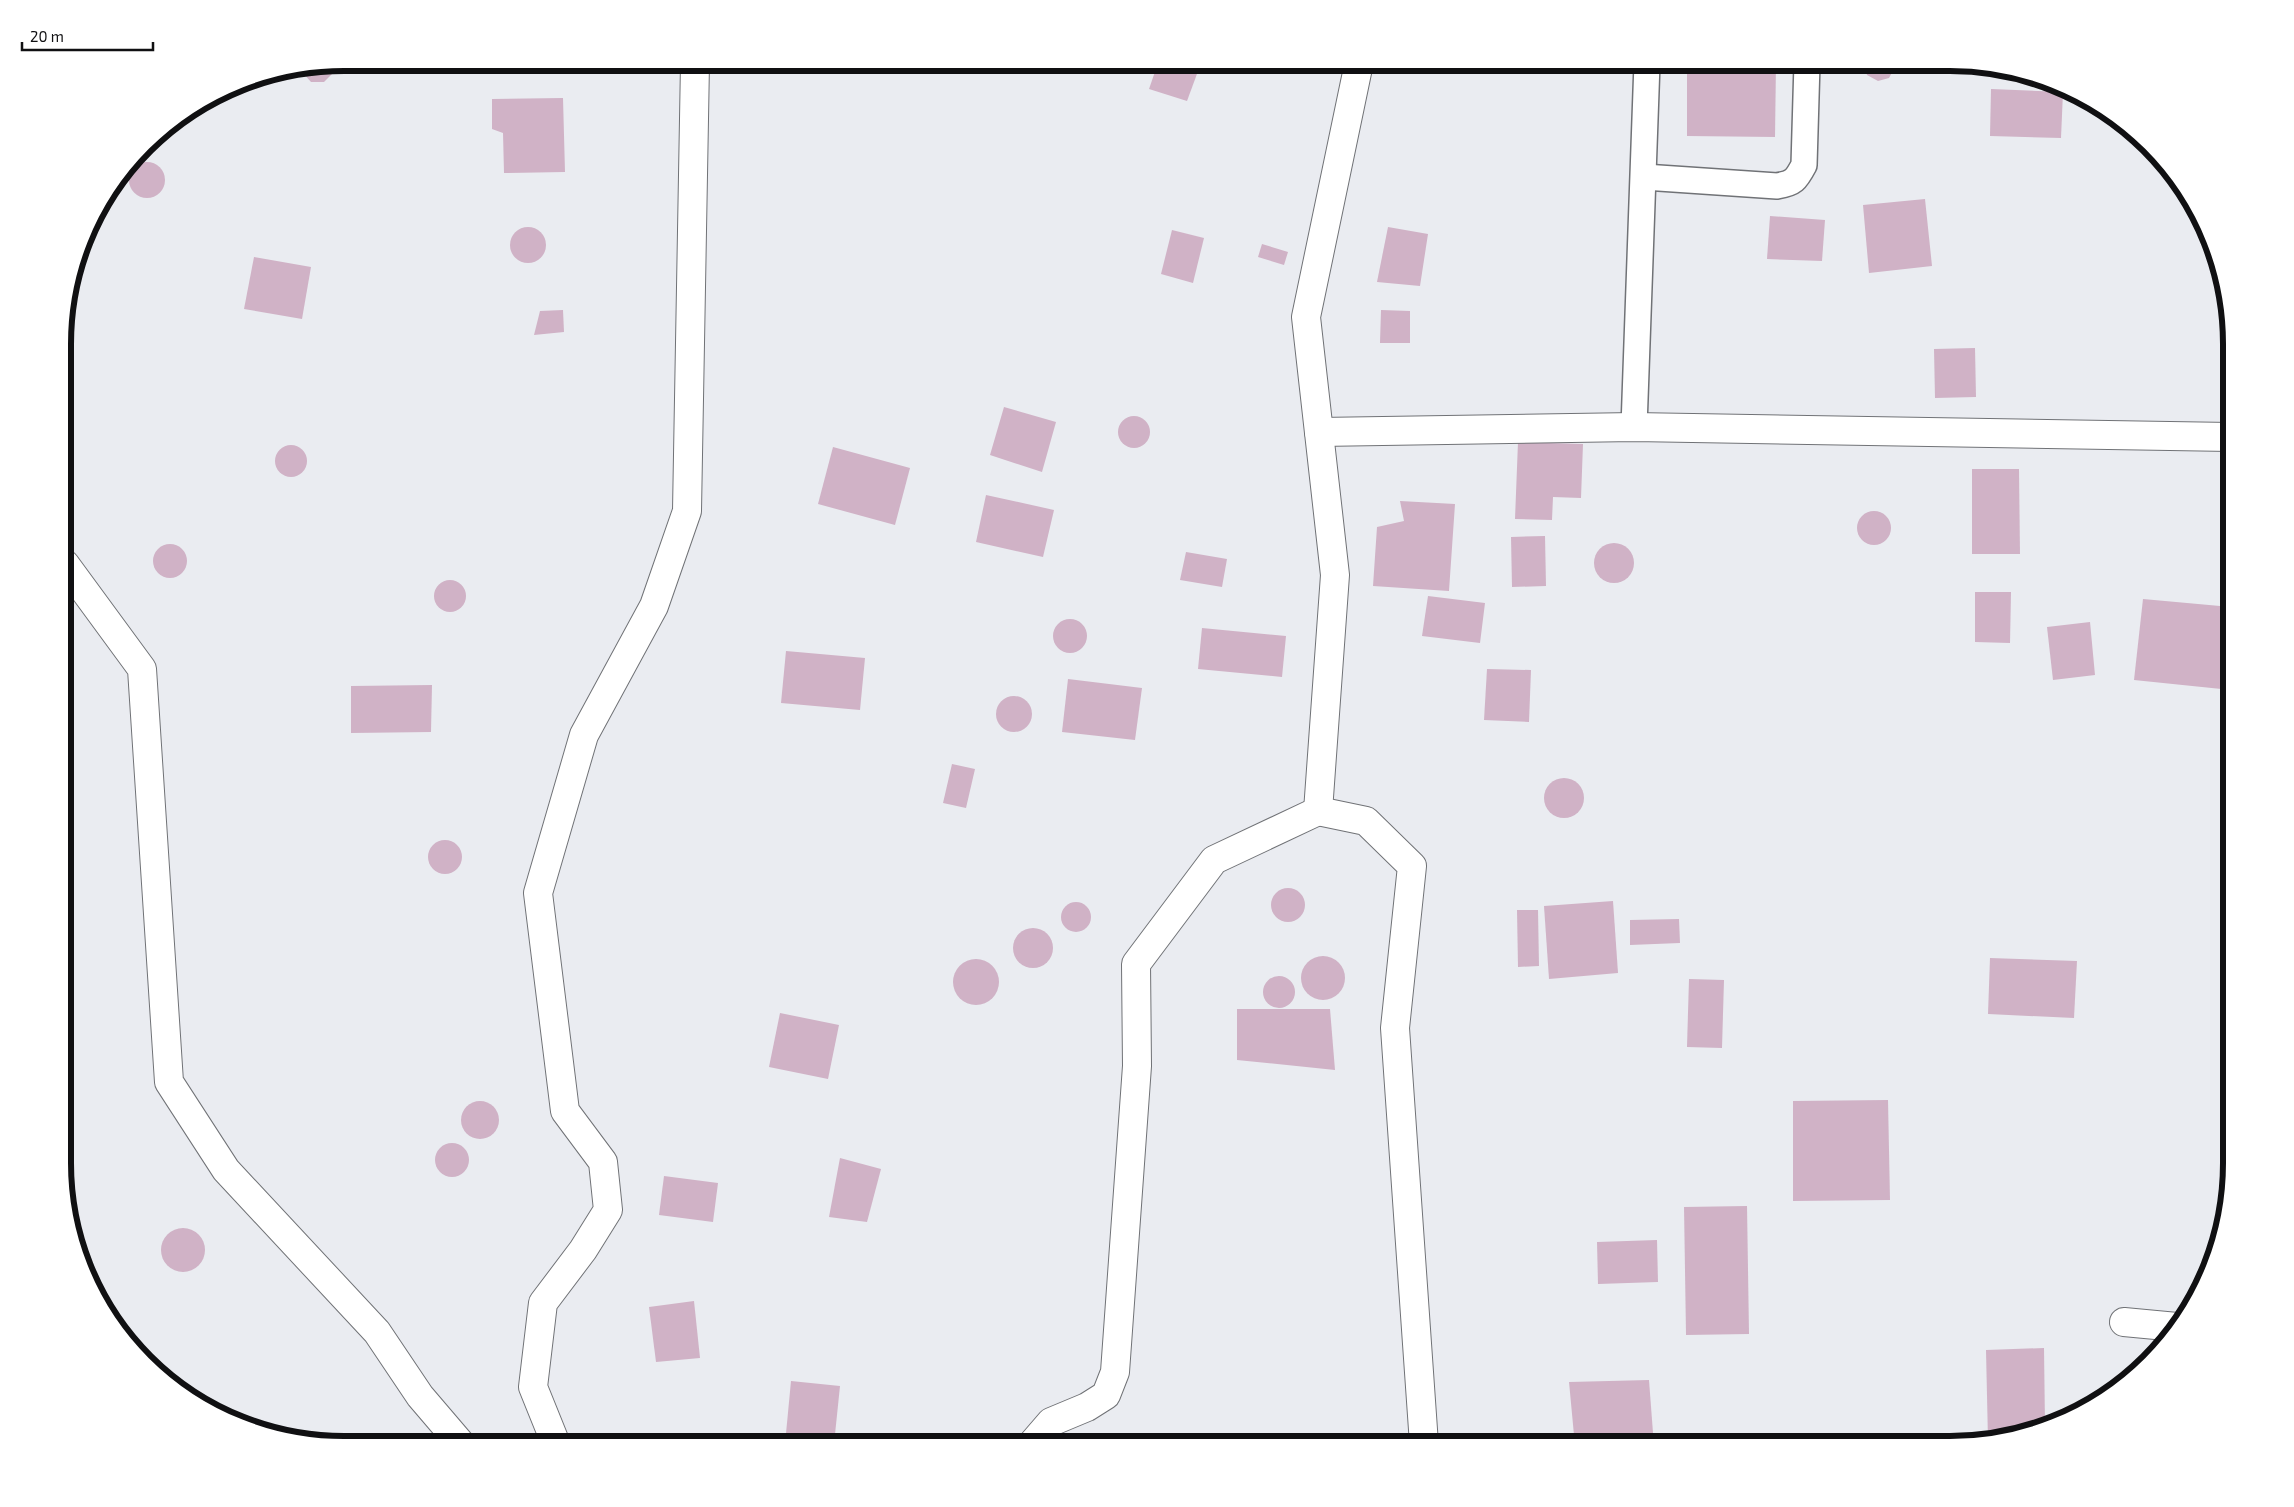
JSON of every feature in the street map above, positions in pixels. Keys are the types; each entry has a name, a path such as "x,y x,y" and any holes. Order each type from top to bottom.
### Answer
{"street":[{"path":"553,1436 533,1387 543,1303 583,1250 608,1210 603,1162 565,1112 538,893 584,735 654,606 687,511 695,71"},
{"path":"1318,811 1334,575 1306,317 1357,71"},
{"path":"1319,432 1634,427 2223,437"},
{"path":"71,572 142,669 169,1082 226,1170 377,1332 420,1396 454,1436"},
{"path":"1039,1436 1051,1422 1087,1407 1106,1395 1115,1372 1137,1066 1136,964 1214,860 1318,811 1366,821 1412,866 1395,1028 1423,1436"},
{"path":"2124,1322 2168,1326"}],"lane":[{"path":"1634,427 1647,71"},
{"path":"1644,178 1777,186 1790,183 1797,178 1804,165 1806,71"}],"building":[{"path":"1155,71 1198,71 1187,101 1149,89"},
{"path":"1687,71 1776,71 1775,137 1687,136"},
{"path":"1866,71 1893,71 1889,78 1878,81 1867,75"},
{"path":"332,72 324,82 311,82 304,75"},
{"path":"1991,89 2053,92 2063,96 2061,138 1990,136"},
{"path":"563,98 565,172 504,173 503,133 492,129 492,99"},
{"path":"147,162 154,164 163,173 165,180 163,187 154,196 147,198 140,196 131,187 129,180 130,175 140,164"},
{"path":"1925,199 1932,266 1869,273 1863,205"},
{"path":"1770,216 1825,220 1822,261 1767,259"},
{"path":"528,227 535,228 541,232 545,238 545,252 541,258 535,262 528,263 521,262 515,258 511,252 510,245 511,238 515,232 521,228"},
{"path":"1388,227 1428,234 1420,286 1377,282"},
{"path":"1172,230 1204,238 1193,283 1161,274"},
{"path":"1262,244 1288,252 1284,265 1258,257"},
{"path":"254,257 311,267 302,319 244,309"},
{"path":"563,310 564,332 534,335 540,311"},
{"path":"1381,310 1410,311 1410,343 1380,343"},
{"path":"1975,348 1976,397 1935,398 1934,349"},
{"path":"1004,407 1056,422 1042,472 990,455"},
{"path":"1134,416 1140,417 1145,421 1149,426 1149,438 1145,443 1140,447 1134,448 1128,447 1123,443 1119,438 1118,432 1119,426 1123,421 1128,417"},
{"path":"1518,442 1583,444 1581,498 1553,497 1552,520 1515,519"},
{"path":"291,445 303,449 307,461 303,473 291,477 279,473 275,461 279,449"},
{"path":"833,447 910,468 895,525 818,504"},
{"path":"1972,469 2019,469 2020,554 1972,554"},
{"path":"986,495 1054,510 1043,557 976,542"},
{"path":"1400,501 1455,504 1449,591 1373,586 1377,527 1404,521"},
{"path":"1874,511 1886,516 1891,528 1886,540 1874,545 1862,540 1857,528 1862,516"},
{"path":"1545,536 1546,586 1512,587 1511,537"},
{"path":"1614,543 1628,549 1634,563 1628,577 1614,583 1600,577 1594,563 1600,549"},
{"path":"170,544 177,545 182,549 186,554 186,568 182,573 177,577 170,578 163,577 158,573 154,568 153,561 154,554 158,549 163,545"},
{"path":"1186,552 1227,559 1222,587 1180,580"},
{"path":"450,580 456,581 461,585 465,590 465,602 461,607 456,611 450,612 444,611 439,607 435,602 434,596 435,590 439,585 444,581"},
{"path":"1975,592 2011,592 2010,643 1975,642"},
{"path":"1428,596 1485,603 1480,643 1422,636"},
{"path":"2143,599 2223,606 2223,689 2134,680"},
{"path":"1070,619 1077,620 1082,624 1086,629 1086,643 1082,648 1077,652 1070,653 1063,652 1058,648 1054,643 1053,636 1054,629 1058,624 1063,620"},
{"path":"2090,622 2095,675 2053,680 2047,627"},
{"path":"1202,628 1286,636 1282,677 1198,669"},
{"path":"786,651 865,658 860,710 781,703"},
{"path":"1487,669 1531,670 1529,722 1484,720"},
{"path":"1068,679 1142,688 1135,740 1062,732"},
{"path":"432,685 431,732 351,733 351,686"},
{"path":"1014,696 1021,697 1027,701 1031,707 1031,721 1027,727 1021,731 1014,732 1007,731 1001,727 997,721 996,714 997,707 1001,701 1007,697"},
{"path":"952,764 975,769 966,808 943,803"},
{"path":"1568,778 1575,781 1581,787 1584,798 1583,806 1575,815 1568,818 1560,818 1553,815 1545,806 1544,794 1547,787 1556,779"},
{"path":"445,840 457,845 462,857 457,869 445,874 433,869 428,857 433,845"},
{"path":"1288,888 1295,889 1300,893 1304,898 1304,912 1300,917 1295,921 1288,922 1281,921 1276,917 1272,912 1271,905 1272,898 1276,893 1281,889"},
{"path":"1613,901 1618,973 1549,979 1544,906"},
{"path":"1076,902 1087,906 1091,917 1087,928 1076,932 1065,928 1061,917 1065,906"},
{"path":"1517,910 1538,910 1539,966 1518,967"},
{"path":"1679,919 1680,943 1630,945 1630,920"},
{"path":"1037,928 1044,931 1050,937 1053,948 1052,956 1044,965 1037,968 1029,968 1022,965 1014,956 1013,944 1016,937 1025,929"},
{"path":"1323,956 1335,960 1341,966 1345,978 1341,990 1335,996 1323,1000 1311,996 1305,990 1301,978 1305,966 1311,960"},
{"path":"1990,958 2077,961 2074,1018 1988,1014"},
{"path":"981,959 985,960 995,969 998,973 998,991 989,1001 981,1005 971,1005 963,1001 954,991 953,977 957,969 967,960"},
{"path":"1279,976 1285,977 1290,981 1294,986 1294,998 1290,1003 1285,1007 1279,1008 1273,1007 1268,1003 1264,998 1263,992 1264,986 1268,981 1273,977"},
{"path":"1689,979 1724,980 1722,1048 1687,1047"},
{"path":"1237,1009 1330,1009 1335,1070 1237,1060"},
{"path":"780,1013 839,1025 828,1079 769,1067"},
{"path":"1888,1100 1890,1200 1793,1201 1793,1101"},
{"path":"480,1101 494,1106 499,1120 494,1134 480,1139 466,1134 461,1120 466,1106"},
{"path":"452,1143 459,1144 464,1148 468,1153 468,1167 464,1172 459,1176 452,1177 445,1176 440,1172 436,1167 435,1160 436,1153 440,1148 445,1144"},
{"path":"840,1158 881,1169 867,1222 829,1217"},
{"path":"664,1176 718,1183 713,1222 659,1215"},
{"path":"1747,1206 1749,1334 1686,1335 1684,1207"},
{"path":"183,1228 195,1232 201,1238 205,1250 201,1262 195,1268 183,1272 171,1268 165,1262 161,1250 165,1238 171,1232"},
{"path":"1657,1240 1658,1282 1598,1284 1597,1242"},
{"path":"694,1301 700,1358 656,1362 649,1307"},
{"path":"2044,1348 2045,1418 2003,1431 1988,1433 1986,1350"},
{"path":"1649,1380 1653,1433 1574,1435 1569,1382"},
{"path":"791,1381 840,1386 835,1436 786,1436"}]}
